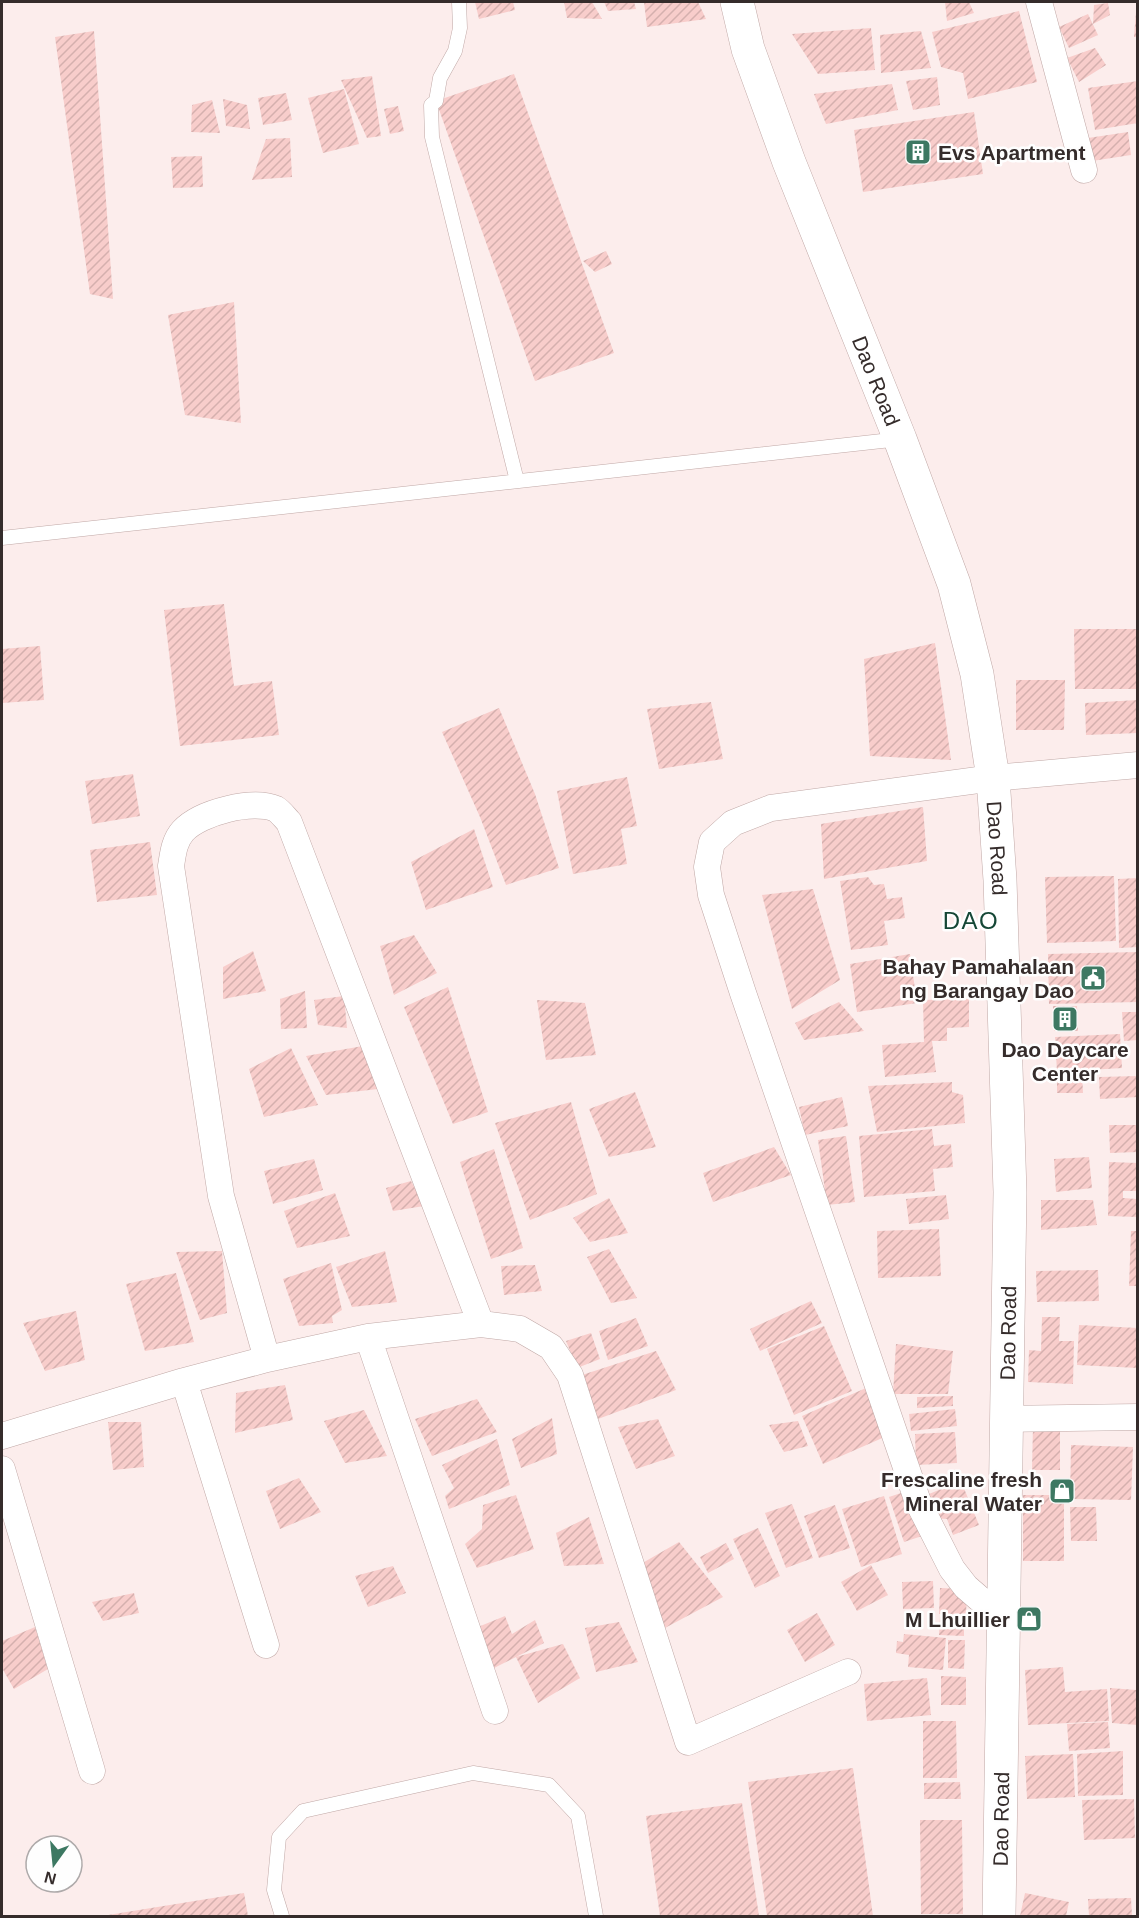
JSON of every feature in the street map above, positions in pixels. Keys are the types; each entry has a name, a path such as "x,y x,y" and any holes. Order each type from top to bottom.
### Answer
{"street":[{"name":"Dao Road","path":"736,2 747,49 789,162 900,439 954,584 977,674 993,778 1000,880 1010,1192 999,1917"},
{"path":"1039,2 1084,170"},
{"path":"1004,1620 966,1587 952,1569 918,1502 743,993 711,895 707,867 712,842 733,824 771,808 993,778 1137,765"},
{"path":"267,1359 221,1196 171,866 175,845 183,831 198,820 216,812 259,805 278,810 289,822 481,1324"},
{"path":"2,1436 184,1381 267,1359 368,1337 481,1324 520,1329 551,1347 570,1375 688,1742 848,1672"},
{"path":"368,1337 495,1711"},
{"path":"184,1381 266,1645"},
{"path":"1007,1419 1137,1418"},
{"path":"2,1469 92,1771"}],"lane":[{"path":"459,2 460,28 455,51 440,78 436,101 431,105 432,137 517,481"},
{"path":"2,538 900,439"},
{"path":"282,1917 274,1890 279,1838 303,1811 473,1773 549,1785 578,1816 596,1917"}],"building":[{"path":"475,2 513,2 515,10 479,19"},
{"path":"564,2 592,2 602,19 567,18"},
{"path":"604,2 634,2 636,9 608,11"},
{"path":"644,2 698,2 706,19 647,27"},
{"path":"945,2 969,2 974,13 947,21"},
{"path":"1108,3 1110,15 1093,24 1094,5"},
{"path":"1019,11 1037,82 968,99 963,73 941,67 932,32"},
{"path":"1136,12 1138,12 1138,37 1134,37"},
{"path":"1088,14 1098,35 1069,48 1059,27"},
{"path":"871,28 875,70 818,74 792,34"},
{"path":"94,31 113,299 90,294 55,37"},
{"path":"921,31 931,68 881,73 880,35"},
{"path":"1095,48 1106,65 1079,82 1067,58"},
{"path":"514,74 614,353 535,381 436,101"},
{"path":"372,76 381,136 367,138 341,80"},
{"path":"937,77 940,105 913,110 906,81"},
{"path":"1138,81 1138,123 1095,130 1088,88"},
{"path":"892,84 898,110 826,124 814,94"},
{"path":"344,89 359,144 323,153 308,98"},
{"path":"286,93 292,120 263,125 258,98"},
{"path":"223,99 247,105 250,129 226,126"},
{"path":"212,100 220,133 191,132 192,105"},
{"path":"398,106 404,131 390,134 384,109"},
{"name":"Evs Apartment","path":"974,112 983,174 863,192 854,130"},
{"path":"1128,132 1131,155 1092,161 1088,138"},
{"path":"290,138 292,177 252,180 266,139"},
{"path":"202,156 203,187 173,188 171,157"},
{"path":"606,251 612,264 595,272 583,261"},
{"path":"234,302 241,423 185,415 168,315"},
{"path":"224,604 234,686 272,681 279,735 180,746 164,610"},
{"path":"1074,629 1137,629 1138,689 1075,689"},
{"path":"935,643 951,760 870,756 864,659"},
{"path":"40,646 44,700 2,703 2,649"},
{"path":"1016,680 1065,680 1064,730 1016,730"},
{"path":"1138,700 1138,733 1086,735 1085,703"},
{"path":"711,702 723,759 659,769 647,709"},
{"path":"499,708 535,794 559,868 506,885 480,817 442,732"},
{"path":"133,774 140,816 92,824 85,781"},
{"path":"627,777 637,826 621,829 627,864 573,874 557,791"},
{"path":"923,807 927,861 824,879 821,824"},
{"path":"474,829 493,887 426,910 411,862"},
{"path":"150,842 157,895 97,902 90,850"},
{"path":"1114,876 1116,941 1047,943 1045,877"},
{"path":"868,877 874,885 884,884 887,899 902,897 905,918 884,921 888,945 851,950 840,881"},
{"path":"1138,878 1138,947 1119,948 1118,879"},
{"path":"813,889 840,980 792,1009 762,895"},
{"path":"414,935 437,973 394,995 380,946"},
{"path":"253,951 266,991 223,999 223,967"},
{"name":"Bahay Pamahalaan ng Barangay Dao","path":"1138,952 1138,1002 1049,1004 1048,954"},
{"path":"910,954 917,1003 857,1012 850,964"},
{"path":"448,987 488,1112 453,1124 404,1007"},
{"path":"305,991 307,1028 281,1029 280,999"},
{"path":"344,996 347,1028 318,1025 314,1000"},
{"path":"969,999 969,1027 947,1028 947,1041 932,1041 936,1072 885,1077 882,1045 924,1042 923,1000"},
{"path":"537,1000 585,1003 596,1055 546,1060"},
{"path":"839,1002 864,1031 804,1040 795,1023"},
{"name":"Dao Daycare Center","path":"1053,1006 1077,1006 1078,1031 1054,1031"},
{"path":"1122,1012 1138,1012 1138,1040 1124,1041"},
{"path":"1120,1034 1122,1068 1057,1072 1055,1037"},
{"path":"363,1046 378,1089 326,1095 306,1056"},
{"path":"291,1048 318,1105 264,1117 249,1069"},
{"path":"1057,1074 1082,1074 1083,1093 1057,1093"},
{"path":"1138,1076 1138,1097 1100,1099 1099,1077"},
{"path":"952,1082 952,1092 963,1095 965,1123 877,1132 868,1086"},
{"path":"635,1092 656,1147 609,1157 589,1109"},
{"path":"842,1097 848,1126 805,1135 799,1107"},
{"path":"571,1102 597,1194 530,1220 495,1123"},
{"path":"1109,1125 1138,1125 1138,1152 1110,1153"},
{"path":"932,1129 934,1146 951,1144 953,1167 933,1169 935,1191 864,1197 859,1136"},
{"path":"846,1136 855,1202 827,1205 818,1140"},
{"path":"774,1147 791,1175 713,1202 703,1173"},
{"path":"494,1149 523,1248 491,1259 460,1162"},
{"path":"1089,1157 1092,1188 1056,1192 1054,1159"},
{"path":"314,1159 323,1190 273,1204 264,1171"},
{"path":"1109,1162 1138,1163 1138,1191 1123,1191 1123,1198 1137,1199 1137,1217 1108,1216"},
{"path":"411,1181 424,1206 393,1211 386,1188"},
{"path":"335,1193 350,1236 297,1248 284,1211"},
{"path":"946,1195 949,1219 909,1224 906,1199"},
{"path":"609,1198 628,1233 590,1242 573,1218"},
{"path":"1041,1200 1093,1200 1097,1225 1041,1230"},
{"path":"939,1229 941,1276 878,1278 877,1231"},
{"path":"1131,1231 1138,1231 1138,1286 1129,1286"},
{"path":"609,1249 637,1298 611,1303 587,1257"},
{"path":"222,1251 227,1313 200,1320 176,1252"},
{"path":"385,1251 397,1302 352,1307 336,1267"},
{"path":"331,1263 342,1310 332,1316 333,1323 299,1326 283,1279"},
{"path":"535,1265 542,1291 504,1295 501,1266"},
{"path":"1098,1270 1099,1301 1037,1302 1036,1271"},
{"path":"176,1273 194,1342 145,1351 126,1284"},
{"path":"811,1301 822,1323 760,1351 750,1329"},
{"path":"76,1311 85,1360 45,1371 23,1323"},
{"path":"1042,1317 1060,1317 1059,1341 1074,1341 1073,1384 1028,1382 1029,1350 1041,1351"},
{"path":"636,1318 648,1346 608,1360 599,1331"},
{"path":"1079,1325 1138,1328 1138,1368 1077,1365"},
{"path":"824,1326 852,1391 794,1415 767,1349"},
{"path":"591,1333 600,1359 577,1368 566,1341"},
{"path":"896,1344 953,1351 948,1394 893,1394"},
{"path":"656,1351 676,1390 598,1419 582,1375"},
{"path":"285,1385 293,1420 235,1433 236,1393"},
{"path":"866,1388 887,1436 823,1464 802,1416"},
{"path":"953,1396 953,1406 917,1408 917,1397"},
{"path":"477,1399 497,1432 432,1456 415,1419"},
{"path":"955,1409 957,1426 911,1431 909,1414"},
{"path":"364,1410 387,1456 345,1463 324,1421"},
{"path":"552,1418 557,1454 521,1468 512,1439"},
{"path":"658,1419 675,1456 636,1469 618,1427"},
{"path":"798,1421 808,1446 784,1452 769,1425"},
{"path":"108,1422 141,1422 144,1467 113,1470"},
{"path":"1033,1426 1060,1427 1060,1470 1032,1470"},
{"path":"955,1432 957,1463 916,1465 915,1434"},
{"path":"497,1439 510,1485 449,1509 445,1496 454,1488 442,1465"},
{"path":"1071,1445 1133,1447 1131,1500 1070,1499"},
{"path":"299,1478 321,1512 280,1529 266,1491"},
{"path":"961,1481 979,1525 953,1535 947,1519 932,1518 924,1496"},
{"path":"910,1490 925,1535 904,1542 889,1497"},
{"path":"516,1495 534,1549 477,1568 465,1544 482,1529 483,1505"},
{"path":"1023,1495 1064,1495 1064,1561 1023,1561"},
{"path":"884,1496 902,1554 861,1567 842,1509"},
{"path":"792,1504 813,1558 786,1568 765,1513"},
{"path":"835,1505 850,1548 819,1558 804,1516"},
{"path":"1070,1507 1096,1507 1097,1541 1071,1541"},
{"path":"589,1517 604,1564 564,1566 556,1533"},
{"path":"758,1528 780,1576 755,1588 733,1539"},
{"path":"679,1542 723,1597 663,1629 639,1565"},
{"path":"726,1543 734,1559 708,1573 700,1557"},
{"path":"871,1565 888,1595 857,1611 841,1582"},
{"path":"393,1566 406,1593 368,1607 355,1576"},
{"path":"933,1581 934,1608 903,1609 902,1582"},
{"path":"940,1588 967,1589 966,1615 939,1614"},
{"path":"134,1593 139,1613 103,1621 92,1602"},
{"path":"817,1613 835,1645 805,1662 787,1630"},
{"path":"505,1616 512,1634 535,1620 544,1643 494,1668 478,1627"},
{"path":"940,1617 964,1618 964,1636 939,1635"},
{"path":"619,1622 638,1662 596,1672 585,1628"},
{"path":"35,1627 48,1669 14,1689 2,1668 2,1641"},
{"path":"904,1634 946,1638 943,1670 908,1667 909,1655 896,1653 897,1641 903,1642"},
{"path":"948,1640 965,1640 964,1669 948,1668"},
{"path":"563,1644 580,1678 538,1703 516,1657"},
{"path":"1063,1667 1065,1692 1107,1689 1109,1721 1028,1725 1025,1670"},
{"path":"941,1676 966,1677 966,1705 941,1705"},
{"path":"927,1678 931,1715 867,1721 864,1684"},
{"path":"1110,1688 1136,1690 1138,1725 1112,1723"},
{"path":"923,1721 956,1721 957,1778 923,1778"},
{"path":"1108,1722 1110,1748 1069,1751 1067,1724"},
{"path":"1123,1751 1123,1795 1078,1796 1077,1754"},
{"path":"1073,1754 1075,1797 1027,1799 1025,1756"},
{"path":"853,1768 873,1916 767,1916 748,1782"},
{"path":"960,1782 961,1799 924,1799 924,1783"},
{"path":"1134,1799 1135,1838 1084,1840 1082,1800"},
{"path":"742,1803 759,1916 660,1916 646,1816"},
{"path":"920,1820 962,1820 963,1914 921,1914"},
{"path":"244,1893 248,1916 108,1916 108,1915"},
{"path":"1025,1893 1069,1902 1066,1916 1020,1916"},
{"path":"1131,1898 1132,1916 1089,1916 1088,1899"}],"place":[{"name":"Evs Apartment","path":"918,152"},
{"name":"Bahay Pamahalaan ng Barangay Dao","path":"1093,978"},
{"name":"Dao Daycare Center","path":"1065,1019"},
{"name":"Frescaline fresh Mineral Water","path":"1062,1491"},
{"name":"M Lhuillier","path":"1029,1619"}],"district":[{"name":"DAO","path":"971,920"}]}
